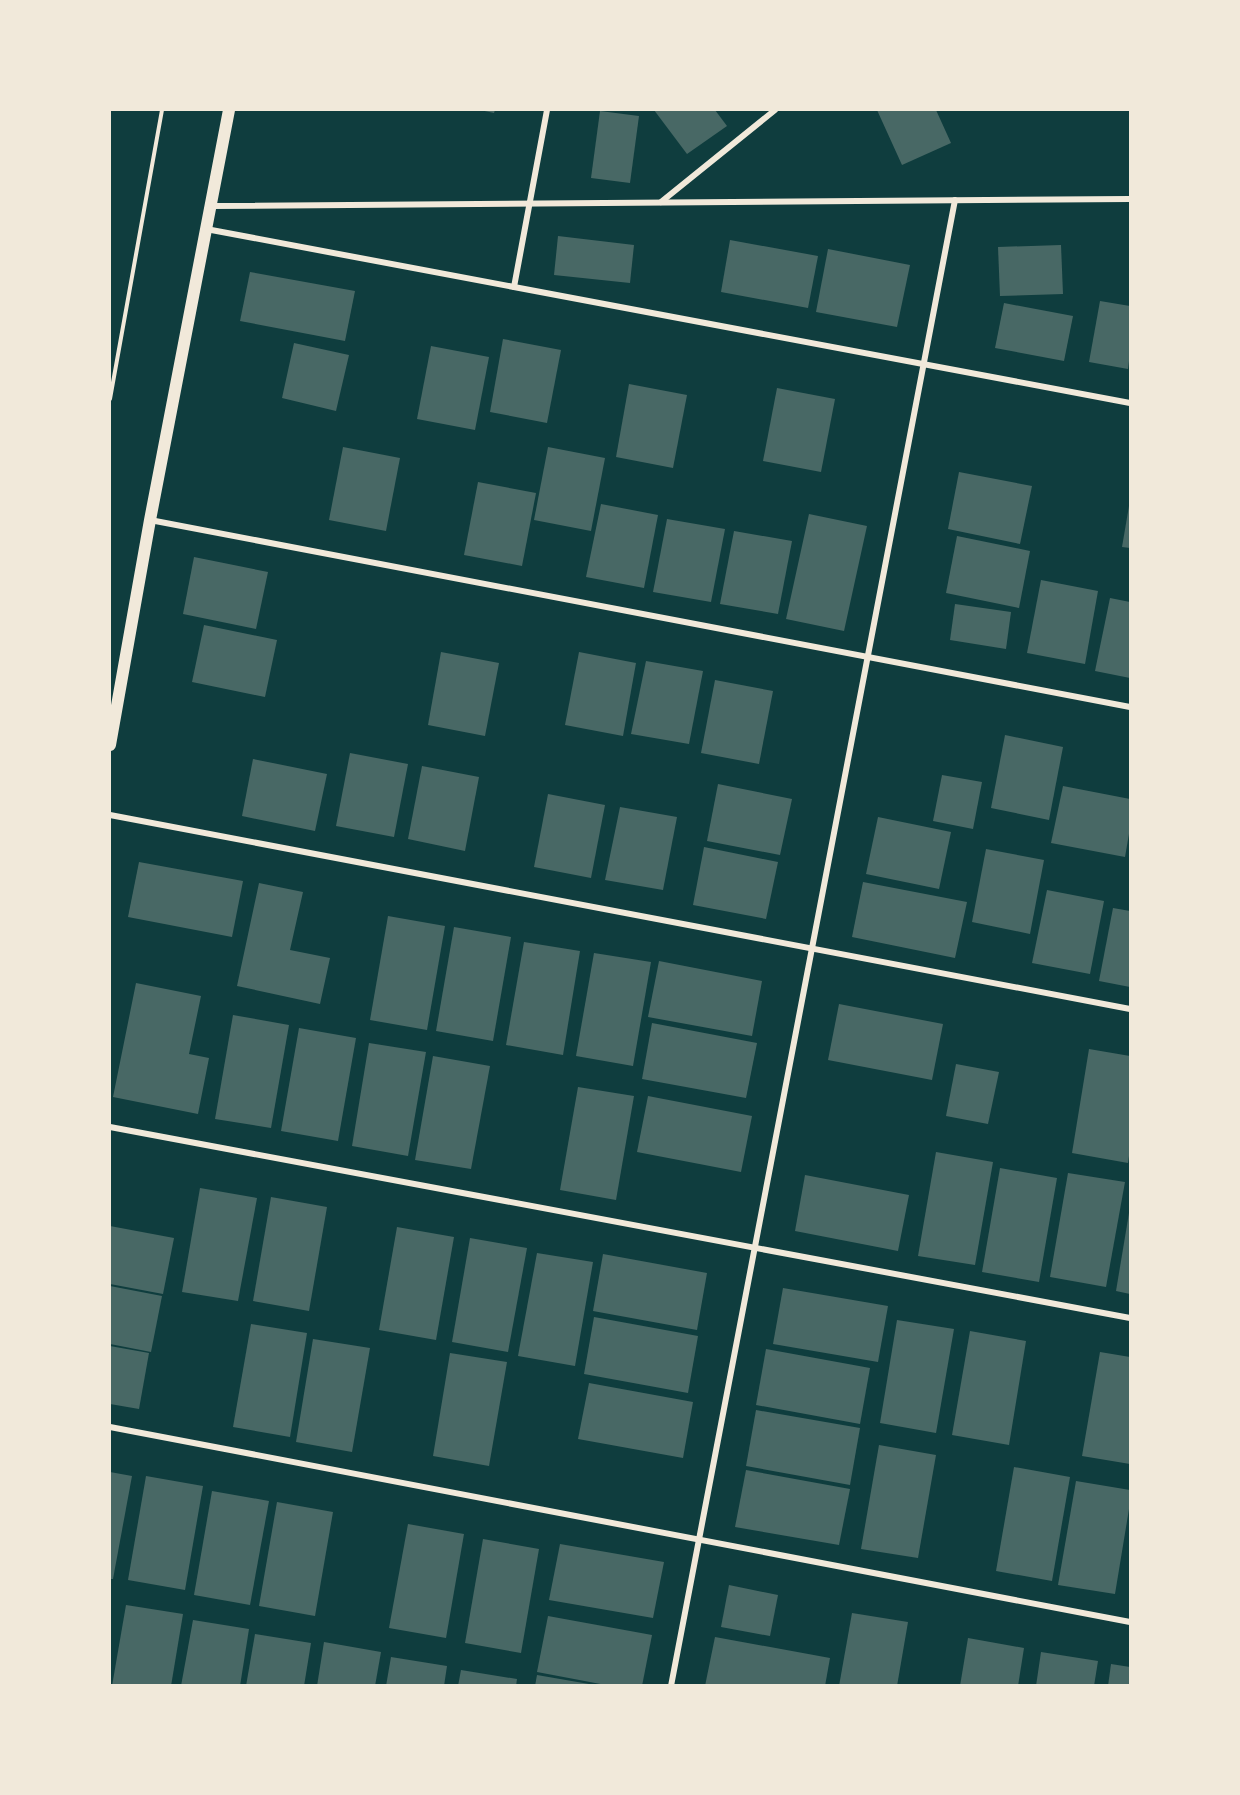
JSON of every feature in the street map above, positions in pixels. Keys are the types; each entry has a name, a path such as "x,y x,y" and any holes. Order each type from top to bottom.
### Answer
{"main road":[{"path":"110,745 150,520 229,110"}],"street":[{"path":"514,287 547,110"},
{"path":"661,202 775,110"},
{"path":"211,207 1131,199"},
{"path":"670,1686 955,200"},
{"path":"206,229 1131,403"},
{"path":"150,520 1131,707"},
{"path":"110,815 1131,1009"},
{"path":"110,1127 1131,1318"},
{"path":"110,1427 1131,1622"}],"path":[{"path":"110,399 162,110"}],"building":[{"path":"654,110 715,110 727,126 687,154"},
{"path":"877,110 936,110 951,143 902,165"},
{"path":"600,111 639,116 630,183 591,178"},
{"path":"558,236 634,245 630,283 554,275"},
{"path":"730,240 818,256 808,308 721,292"},
{"path":"1061,245 1063,294 1000,296 998,247"},
{"path":"828,249 910,265 897,327 816,312"},
{"path":"250,272 355,291 345,341 240,321"},
{"path":"1100,301 1130,306 1128,369 1089,362"},
{"path":"1004,303 1073,316 1064,361 995,348"},
{"path":"503,339 561,350 547,423 490,412"},
{"path":"294,343 349,355 336,411 282,398"},
{"path":"431,346 489,357 475,430 417,419"},
{"path":"629,384 687,395 673,468 616,457"},
{"path":"777,388 835,399 821,472 763,461"},
{"path":"343,447 400,458 386,531 329,520"},
{"path":"548,447 605,458 591,531 534,520"},
{"path":"959,472 1032,486 1020,544 948,529"},
{"path":"478,482 536,493 522,566 464,555"},
{"path":"601,504 658,515 644,588 586,577"},
{"path":"1130,507 1130,548 1122,547"},
{"path":"809,514 867,526 844,631 786,619"},
{"path":"667,519 725,529 711,602 653,592"},
{"path":"734,531 792,541 778,614 720,604"},
{"path":"957,536 1030,551 1019,608 946,593"},
{"path":"194,557 268,572 256,629 183,614"},
{"path":"1041,580 1098,591 1085,664 1027,653"},
{"path":"1110,598 1130,602 1130,678 1095,671"},
{"path":"955,604 1011,612 1006,649 950,640"},
{"path":"204,625 277,640 265,697 192,682"},
{"path":"441,652 499,663 485,736 428,725"},
{"path":"579,652 636,663 623,736 565,725"},
{"path":"646,661 703,671 689,744 631,734"},
{"path":"715,680 773,691 759,764 701,753"},
{"path":"1005,735 1063,747 1049,820 991,808"},
{"path":"350,753 408,764 394,837 336,826"},
{"path":"253,759 327,774 315,831 242,816"},
{"path":"422,766 479,777 465,851 408,839"},
{"path":"942,775 982,782 973,829 933,821"},
{"path":"718,784 792,799 780,855 707,841"},
{"path":"1063,786 1130,799 1130,828 1125,857 1051,843"},
{"path":"548,794 605,805 591,878 534,867"},
{"path":"620,807 677,817 663,890 605,880"},
{"path":"878,817 951,832 939,889 866,874"},
{"path":"704,847 778,862 766,919 693,905"},
{"path":"986,849 1044,860 1030,934 972,922"},
{"path":"139,862 243,881 232,937 128,917"},
{"path":"863,882 967,902 955,958 852,937"},
{"path":"259,883 303,892 290,950 330,958 320,1004 237,986"},
{"path":"1047,890 1104,901 1090,974 1032,963"},
{"path":"1113,908 1130,911 1130,987 1099,981"},
{"path":"388,916 445,926 427,1030 370,1020"},
{"path":"454,927 511,937 493,1041 436,1031"},
{"path":"524,942 580,951 563,1055 506,1045"},
{"path":"594,953 651,962 633,1066 576,1056"},
{"path":"659,961 762,981 752,1036 648,1017"},
{"path":"136,983 201,996 189,1054 209,1058 198,1114 113,1097"},
{"path":"839,1004 943,1024 932,1080 828,1060"},
{"path":"233,1015 289,1025 271,1128 215,1119"},
{"path":"652,1023 757,1043 746,1098 642,1079"},
{"path":"299,1028 356,1038 338,1141 281,1131"},
{"path":"369,1043 426,1052 408,1156 352,1146"},
{"path":"1089,1049 1130,1056 1128,1163 1072,1153"},
{"path":"433,1056 490,1066 471,1169 415,1160"},
{"path":"956,1064 999,1072 988,1124 946,1116"},
{"path":"578,1087 634,1096 616,1200 560,1190"},
{"path":"648,1096 752,1116 741,1172 637,1152"},
{"path":"936,1152 993,1162 975,1265 918,1256"},
{"path":"1000,1168 1057,1178 1039,1282 982,1272"},
{"path":"1068,1173 1125,1182 1106,1287 1050,1277"},
{"path":"805,1175 909,1195 898,1251 795,1231"},
{"path":"200,1188 257,1198 238,1301 182,1292"},
{"path":"271,1197 327,1207 309,1311 253,1301"},
{"path":"1130,1213 1130,1294 1116,1291"},
{"path":"110,1226 174,1238 163,1294 110,1284"},
{"path":"397,1227 454,1237 436,1340 379,1330"},
{"path":"470,1238 527,1248 508,1352 452,1342"},
{"path":"537,1253 593,1262 575,1366 518,1356"},
{"path":"603,1254 707,1273 697,1330 593,1311"},
{"path":"110,1286 162,1296 151,1352 110,1344"},
{"path":"783,1288 888,1306 878,1362 773,1344"},
{"path":"594,1317 698,1336 688,1393 584,1374"},
{"path":"897,1320 954,1329 936,1433 880,1423"},
{"path":"251,1324 307,1333 290,1437 233,1427"},
{"path":"970,1331 1026,1341 1009,1445 952,1435"},
{"path":"313,1339 370,1348 352,1452 296,1442"},
{"path":"110,1346 149,1353 139,1409 110,1404"},
{"path":"766,1349 870,1368 860,1424 756,1405"},
{"path":"1100,1352 1130,1357 1130,1464 1082,1456"},
{"path":"450,1353 507,1362 489,1466 433,1456"},
{"path":"589,1383 693,1402 683,1458 578,1439"},
{"path":"756,1410 860,1428 850,1485 746,1466"},
{"path":"879,1445 936,1455 918,1558 861,1549"},
{"path":"1014,1467 1070,1477 1052,1581 996,1571"},
{"path":"746,1470 850,1489 839,1545 735,1527"},
{"path":"110,1472 132,1476 113,1579 110,1579"},
{"path":"146,1476 203,1486 185,1590 128,1580"},
{"path":"1076,1481 1130,1490 1130,1503 1115,1594 1058,1585"},
{"path":"212,1491 269,1501 250,1605 194,1595"},
{"path":"277,1502 333,1512 315,1616 259,1606"},
{"path":"408,1524 464,1534 446,1638 389,1628"},
{"path":"483,1539 539,1549 521,1653 465,1643"},
{"path":"560,1544 664,1562 653,1618 549,1600"},
{"path":"729,1585 778,1595 770,1636 721,1627"},
{"path":"126,1605 183,1614 171,1686 112,1686"},
{"path":"852,1613 908,1622 897,1686 839,1686"},
{"path":"548,1616 652,1635 642,1686 611,1686 537,1672"},
{"path":"193,1620 249,1629 240,1686 181,1686"},
{"path":"255,1634 311,1643 304,1686 246,1686"},
{"path":"715,1637 830,1658 825,1686 705,1686"},
{"path":"968,1638 1024,1648 1018,1686 960,1686"},
{"path":"324,1642 381,1652 375,1686 317,1686"},
{"path":"1041,1652 1098,1661 1094,1686 1036,1686"},
{"path":"391,1657 447,1666 444,1686 386,1686"},
{"path":"1111,1664 1130,1667 1130,1686 1108,1686"},
{"path":"461,1670 517,1679 516,1686 458,1686"},
{"path":"537,1675 589,1684 589,1686 535,1686"}]}
